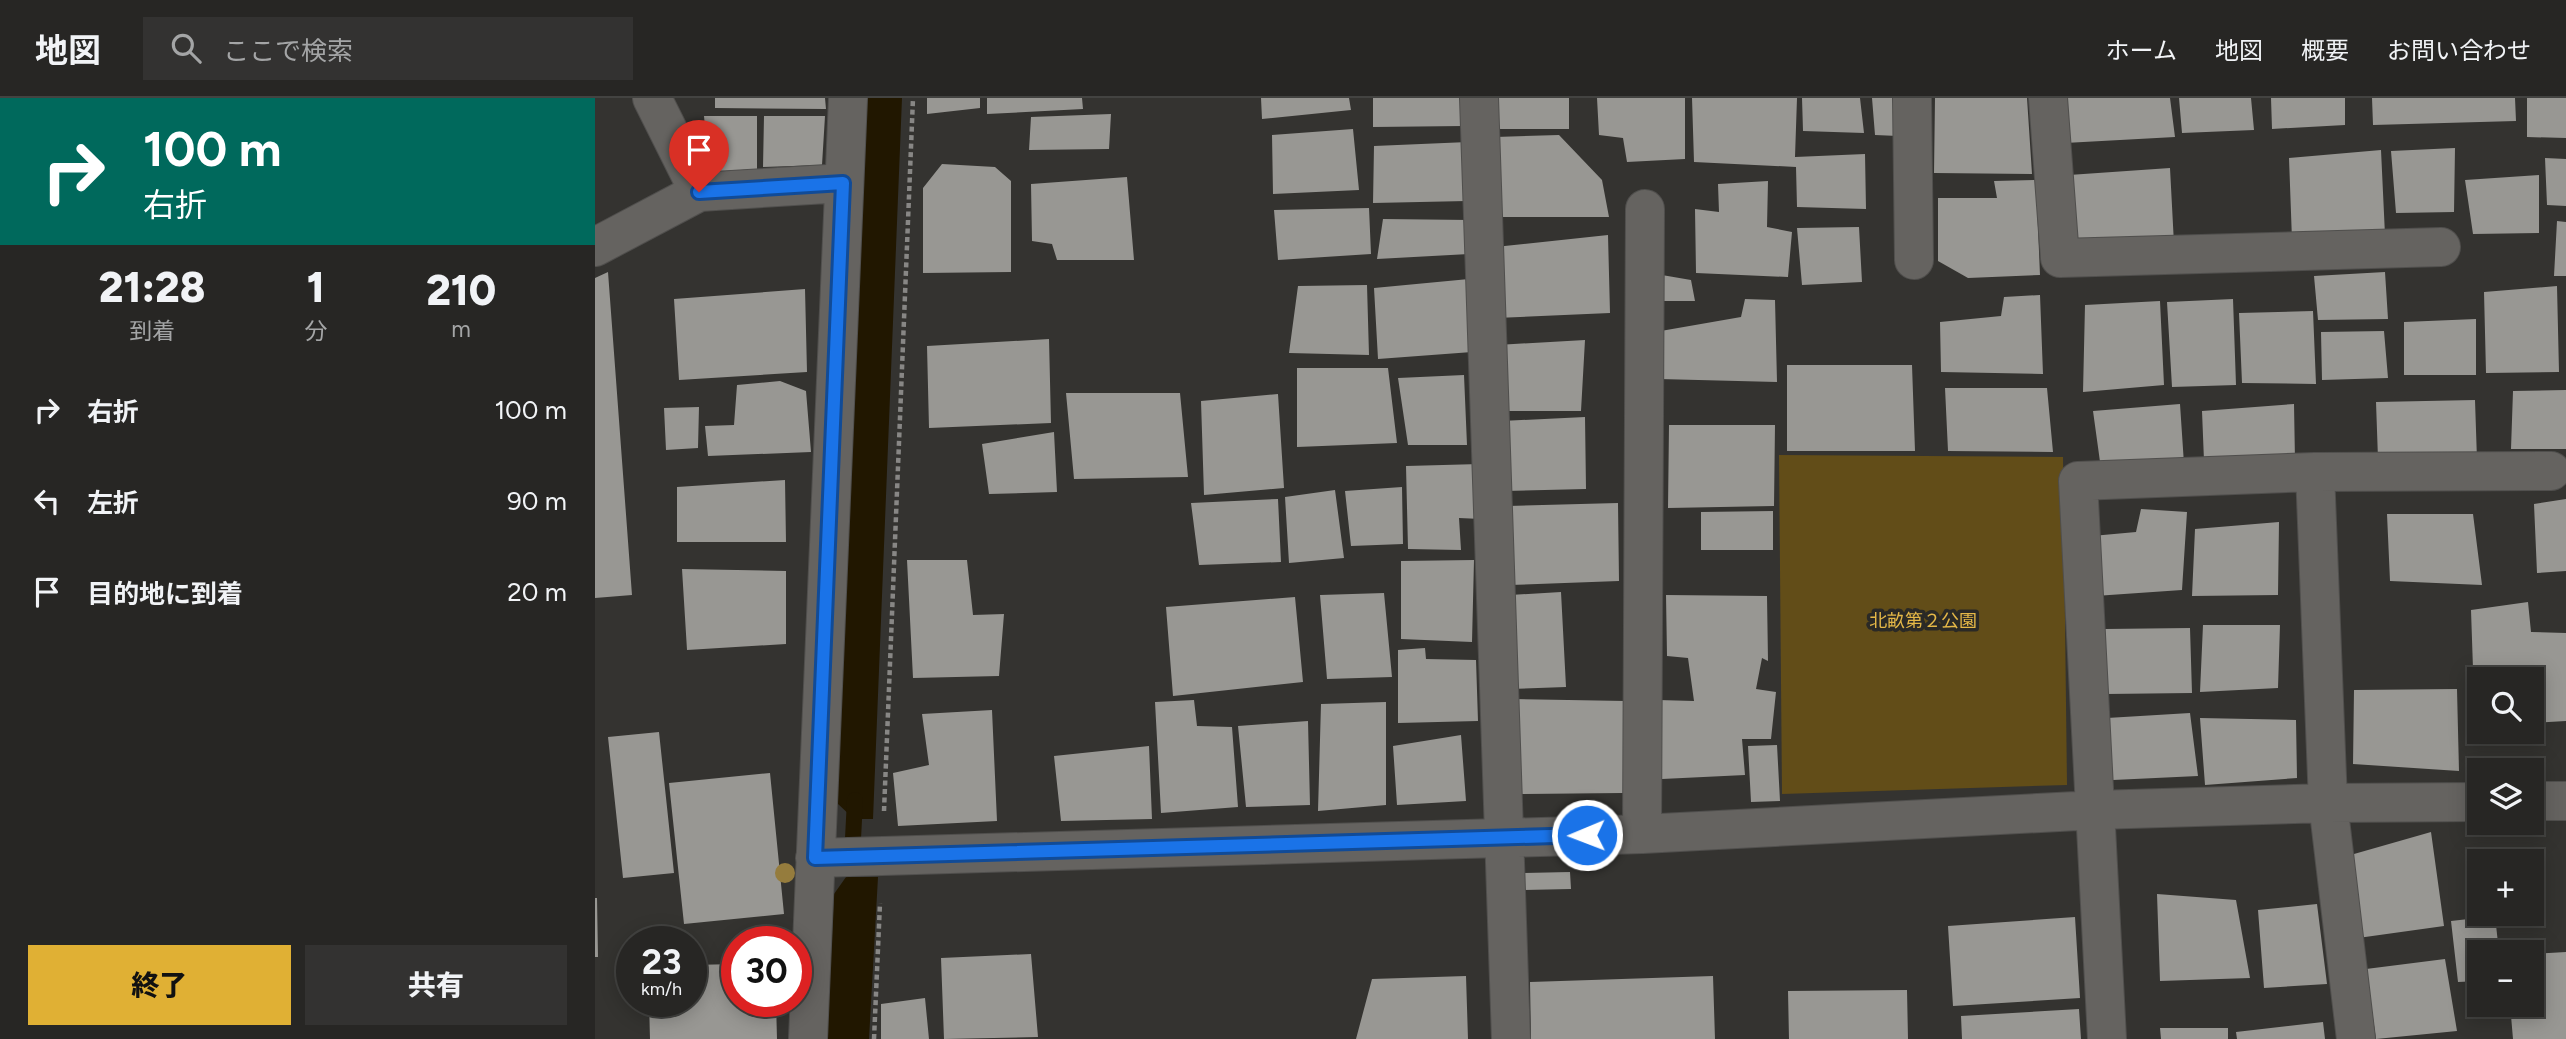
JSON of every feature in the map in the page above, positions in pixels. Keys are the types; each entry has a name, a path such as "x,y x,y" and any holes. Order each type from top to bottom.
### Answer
{"street":[{"path":"652,98 699,192"},
{"path":"808,1039 823,857 843,183 848,98"},
{"path":"1479,98 1511,1039"},
{"path":"1912,98 1914,260"},
{"path":"2048,98 2060,258 2441,247"},
{"path":"595,247 699,192 843,183"},
{"path":"1642,834 1645,209"},
{"path":"2107,1039 2078,481 2315,472 2551,471"},
{"path":"2315,472 2328,803 2356,1039"},
{"path":"2544,801 2566,801"},
{"path":"823,857 1642,834 2096,810 2467,802"}],"path":[{"path":"874,1039 878,856 913,98"}],"green space":[{"name":"北畝第２公園","path":"1779,455 2063,457 2067,785 1782,794"}],"shaded area":[{"path":"866,98 902,98 873,819 854,819 837,803"},
{"path":"846,877 878,877 869,1039 827,1039 834,894"}],"building":[{"path":"715,98 825,98 826,109 715,108"},
{"path":"927,98 980,98 980,108 927,114"},
{"path":"987,98 1082,98 1083,109 987,114"},
{"path":"1261,98 1349,98 1351,110 1262,119"},
{"path":"1373,98 1464,98 1464,126 1373,127"},
{"path":"1493,98 1569,98 1569,129 1495,129"},
{"path":"1597,98 1685,98 1685,159 1627,162 1623,138 1599,135"},
{"path":"1692,98 1797,98 1795,157 1865,154 1866,209 1797,207 1796,167 1694,162"},
{"path":"1802,98 1860,98 1864,133 1803,131"},
{"path":"1872,98 1902,98 1898,136 1875,135"},
{"path":"1935,98 2027,98 2032,174 1934,173"},
{"path":"2061,98 2170,98 2175,137 2065,143"},
{"path":"2179,98 2251,98 2254,130 2182,133"},
{"path":"2271,98 2345,98 2345,125 2272,129"},
{"path":"2372,98 2515,98 2516,121 2373,125"},
{"path":"2527,98 2566,98 2566,138 2527,137"},
{"path":"1111,114 1109,149 1029,150 1031,117"},
{"path":"704,116 757,116 757,169 709,172"},
{"path":"764,116 825,116 822,165 763,167"},
{"path":"1353,129 1359,190 1273,194 1272,135"},
{"path":"1559,135 1602,180 1609,217 1494,217 1495,137"},
{"path":"1468,142 1467,201 1373,203 1374,146"},
{"path":"2455,148 2454,212 2396,213 2391,151"},
{"path":"2381,150 2385,235 2292,240 2289,158"},
{"path":"2545,158 2566,159 2566,206 2547,205"},
{"path":"942,164 995,167 1011,181 1011,272 923,273 923,188"},
{"path":"2170,168 2174,244 2069,246 2069,175"},
{"path":"2539,175 2539,233 2473,234 2465,180"},
{"path":"1127,177 1134,260 1057,260 1052,244 1032,241 1031,184"},
{"path":"2036,180 2040,275 1968,278 1938,261 1938,198 1997,198 1994,181"},
{"path":"1768,181 1767,227 1792,232 1788,277 1696,273 1695,209 1719,212 1718,184"},
{"path":"1369,208 1371,254 1278,260 1274,210"},
{"path":"1383,219 1470,220 1469,254 1377,259"},
{"path":"2557,221 2566,222 2566,276 2554,276"},
{"path":"1859,227 1862,282 1802,285 1797,228"},
{"path":"1608,235 1610,313 1496,318 1495,247"},
{"path":"608,272 632,595 595,598 595,278"},
{"path":"2385,272 2388,319 2318,320 2314,276"},
{"path":"1656,274 1691,280 1695,301 1656,301"},
{"path":"1469,279 1472,352 1378,359 1374,288"},
{"path":"1367,285 1369,355 1289,353 1298,286"},
{"path":"2557,286 2559,372 2486,373 2484,292"},
{"path":"805,289 807,372 679,380 674,299"},
{"path":"2040,295 2043,374 1941,372 1940,322 2001,316 2004,297"},
{"path":"1745,299 1775,300 1777,382 1659,379 1655,332 1741,317"},
{"path":"2233,299 2236,385 2172,387 2167,302"},
{"path":"2160,301 2164,385 2083,392 2085,305"},
{"path":"2313,311 2316,384 2242,383 2239,313"},
{"path":"2476,319 2476,375 2404,375 2404,322"},
{"path":"2384,331 2388,378 2322,380 2321,332"},
{"path":"1049,339 1051,423 929,428 927,346"},
{"path":"1585,340 1581,411 1502,411 1497,345"},
{"path":"1787,365 1912,365 1915,451 1787,451"},
{"path":"1297,368 1388,368 1397,443 1297,447"},
{"path":"1464,375 1467,445 1408,445 1398,378"},
{"path":"780,381 806,391 811,452 708,456 705,426 734,425 737,385"},
{"path":"1945,388 2047,388 2053,452 1948,451"},
{"path":"2566,390 2566,449 2511,449 2513,391"},
{"path":"1066,393 1180,393 1188,477 1074,479"},
{"path":"1278,394 1284,488 1204,495 1201,401"},
{"path":"2475,400 2477,460 2378,459 2376,402"},
{"path":"2180,404 2184,464 2101,469 2093,411"},
{"path":"2294,404 2295,461 2204,461 2202,411"},
{"path":"699,407 698,448 666,450 664,408"},
{"path":"1585,417 1586,489 1505,491 1502,421"},
{"path":"1669,425 1775,425 1774,506 1668,508"},
{"path":"1054,432 1057,492 989,494 982,444"},
{"path":"1480,464 1481,519 1459,518 1461,550 1408,549 1406,466"},
{"path":"785,480 786,542 677,542 677,487"},
{"path":"1402,487 1403,544 1351,546 1345,491"},
{"path":"1335,490 1344,558 1289,563 1285,497"},
{"path":"1278,499 1281,562 1199,565 1191,503"},
{"path":"2566,499 2566,571 2537,573 2534,504"},
{"path":"1618,503 1619,581 1509,585 1508,506"},
{"path":"2141,509 2187,512 2182,590 2095,596 2092,536 2136,532"},
{"path":"1773,511 1773,550 1701,550 1701,512"},
{"path":"2387,514 2473,514 2482,585 2390,581"},
{"path":"2279,522 2278,595 2192,596 2195,529"},
{"path":"907,560 967,560 973,615 1004,614 999,676 913,678"},
{"path":"1474,560 1472,642 1401,639 1401,561"},
{"path":"682,569 786,571 786,644 687,650"},
{"path":"1561,592 1566,687 1510,689 1510,595"},
{"path":"1384,593 1392,677 1327,679 1320,595"},
{"path":"1666,595 1767,596 1768,661 1762,658 1756,689 1776,692 1771,739 1742,739 1745,775 1662,779 1658,700 1694,701 1688,658 1667,656"},
{"path":"1295,597 1303,682 1173,696 1166,607"},
{"path":"2528,602 2531,632 2566,633 2566,721 2544,722 2544,667 2473,667 2471,610"},
{"path":"2203,625 2280,625 2278,688 2200,692"},
{"path":"2190,628 2192,693 2106,694 2105,629"},
{"path":"1425,648 1426,659 1476,660 1478,721 1398,723 1398,650"},
{"path":"2457,689 2459,771 2353,764 2354,690"},
{"path":"1514,699 1626,701 1623,793 1519,794"},
{"path":"1194,700 1197,726 1232,727 1238,807 1161,813 1155,702"},
{"path":"1386,702 1386,805 1318,811 1321,704"},
{"path":"992,710 997,821 898,826 893,773 929,765 922,714"},
{"path":"2190,713 2198,776 2113,780 2107,718"},
{"path":"2200,718 2296,720 2297,778 2205,785"},
{"path":"1308,721 1310,805 1246,807 1238,726"},
{"path":"659,732 674,873 623,878 608,737"},
{"path":"1461,735 1466,801 1397,805 1393,746"},
{"path":"1777,745 1780,801 1751,802 1748,746"},
{"path":"1149,746 1152,819 1061,821 1054,756"},
{"path":"770,773 784,914 684,924 669,783"},
{"path":"2431,832 2444,926 2358,938 2347,856"},
{"path":"1570,872 1571,889 1519,890 1518,873"},
{"path":"2157,894 2236,900 2250,978 2160,981"},
{"path":"597,898 598,957 595,957"},
{"path":"2317,904 2327,984 2264,988 2258,910"},
{"path":"2075,917 2080,998 1953,1006 1948,926"},
{"path":"2467,919 2467,926 2496,926 2498,940 2467,940 2467,982 2458,982 2451,921"},
{"path":"2566,952 2566,1039 2513,1039 2511,1017 2544,1017 2544,953"},
{"path":"1031,954 1038,1037 944,1039 941,958"},
{"path":"2445,959 2457,1031 2376,1039 2366,969"},
{"path":"721,964 721,1017 776,1017 777,1039 650,1039 649,1017 707,1017 707,965"},
{"path":"1466,976 1468,1039 1356,1039 1372,979"},
{"path":"1713,976 1715,1039 1531,1039 1530,982"},
{"path":"1907,990 1908,1039 1789,1039 1788,991"},
{"path":"925,998 929,1039 881,1039 881,1004"},
{"path":"2079,1009 2081,1039 1962,1039 1961,1016"},
{"path":"2323,1022 2325,1039 2237,1039 2236,1032"},
{"path":"2160,1028 2228,1028 2228,1039 2161,1039"}],"waterway":[{"path":"852,858 855,800"}],"route":[{"path":"699,192 843,183 815,858 1587,835"}]}
